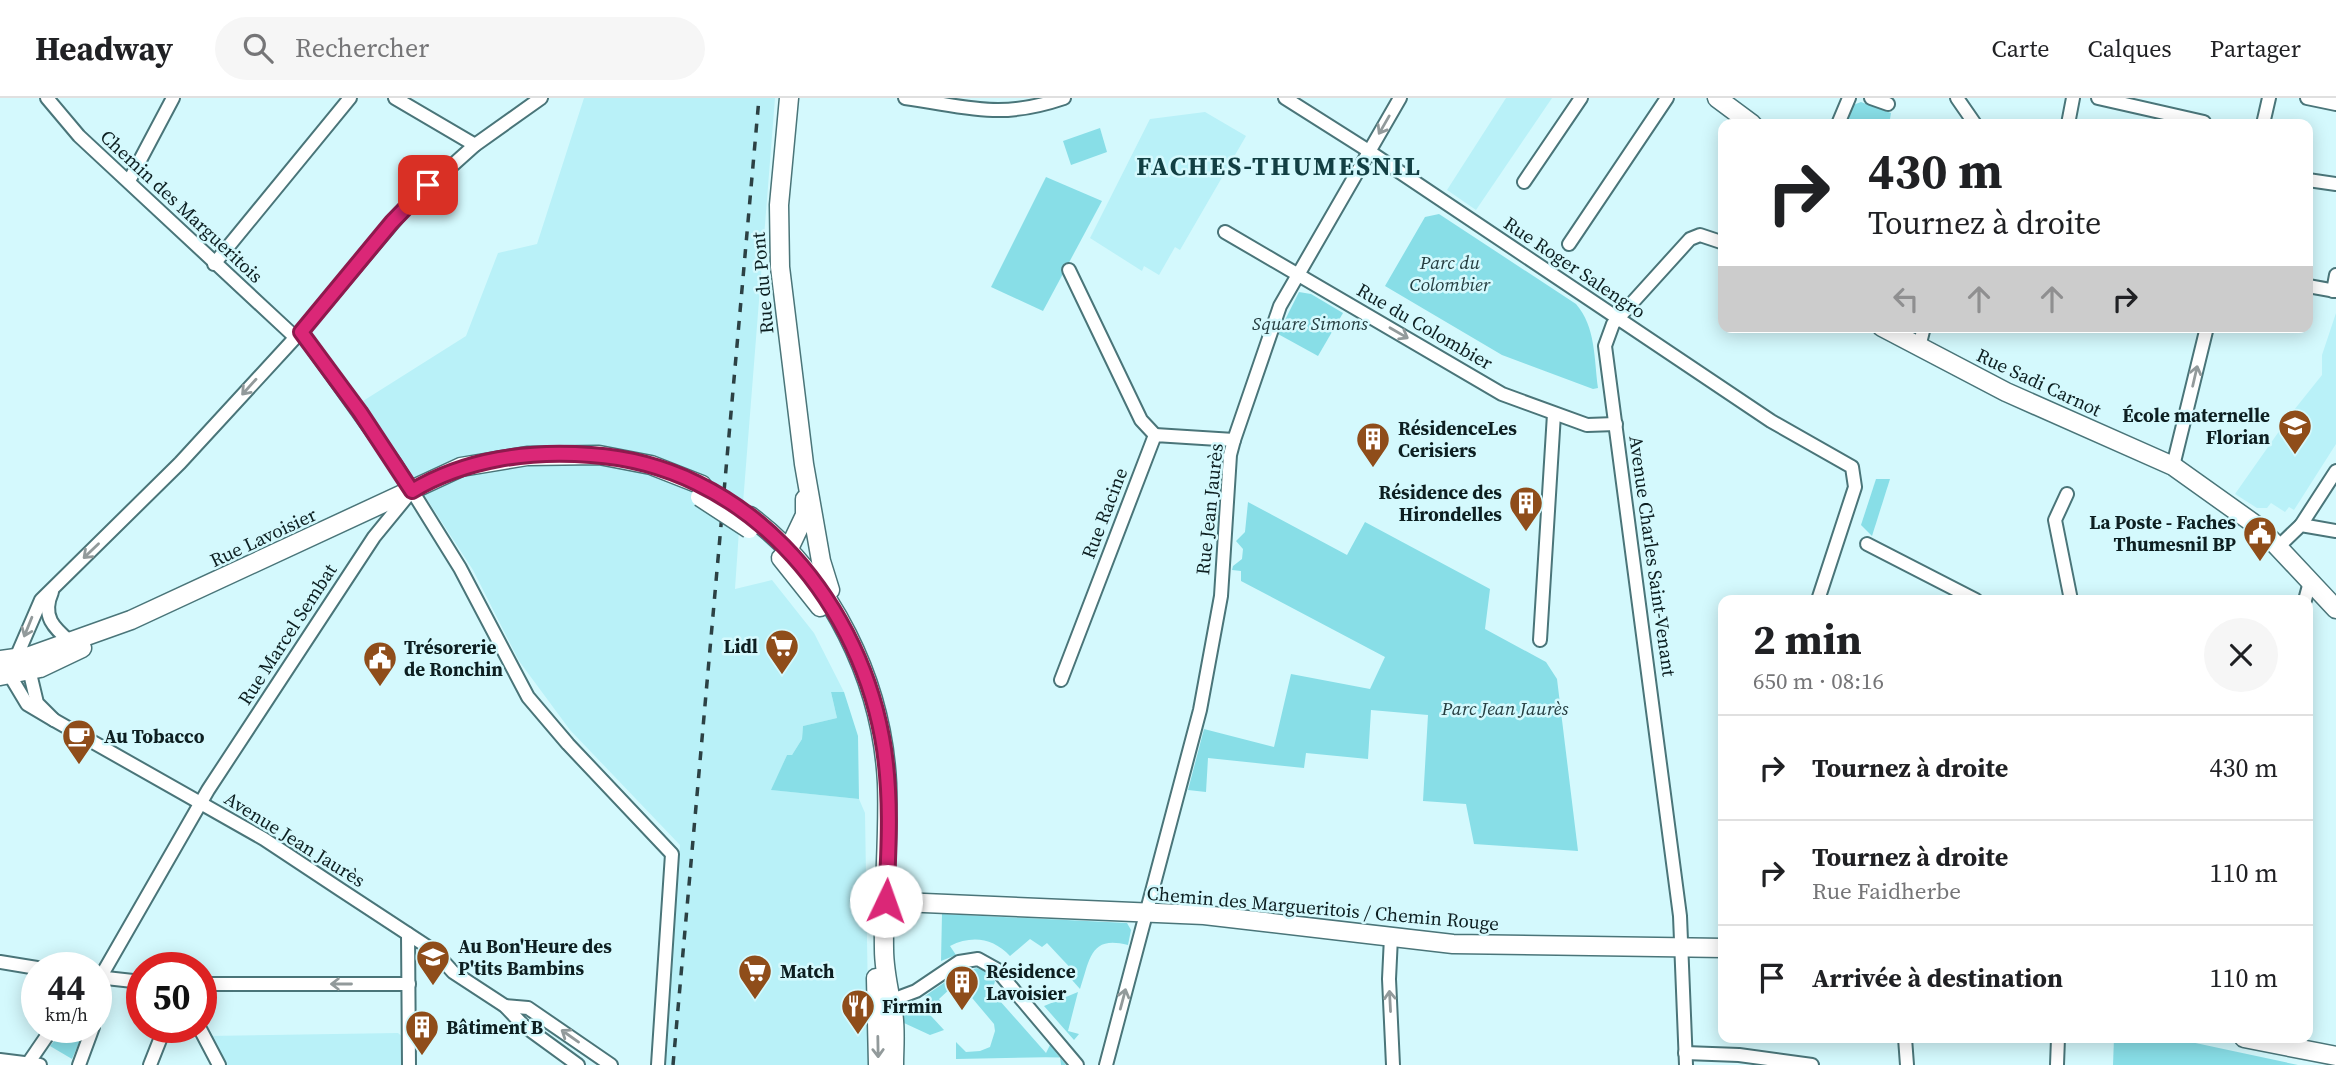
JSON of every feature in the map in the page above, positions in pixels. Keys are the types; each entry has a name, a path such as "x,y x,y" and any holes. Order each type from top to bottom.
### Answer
{"main road":[{"name":"Rue du Pont","path":"789,98 779,243 804,464 825,576 858,656"},
{"path":"1717,98 1745,119"},
{"name":"Rue Sadi Carnot","path":"1893,333 2036,406 2173,466 2235,508 2278,547 2336,609"},
{"name":"Rue Lavoisier","path":"12,667 131,621 412,491 443,474 480,463 575,453 633,460 701,491 753,523 820,587 858,656 876,713 885,761 881,901"},
{"name":"Rue Lavoisier","path":"412,491 479,472 522,465 590,464 640,470 701,491"},
{"name":"Rue du Pont","path":"789,556 805,515 804,464"},
{"path":"753,523 777,526 793,519 802,507 805,492"},
{"path":"789,556 809,540 813,518"},
{"name":"Rue Lavoisier","path":"789,556 839,639 866,715 878,779 884,960 878,1065"},
{"name":"Chemin des Margueritois / Chemin Rouge","path":"881,901 1204,915 1473,945 1718,947"},
{"name":"Rue Lavoisier","path":"883,1002 894,1065"},
{"path":"2270,1043 2336,1056"}],"street":[{"name":"Chemin des Margueritois","path":"47,98 79,135 214,264 298,334 360,412 412,491 460,568 523,689 568,744 672,854 658,1065"},
{"path":"129,181 173,98"},
{"path":"214,264 350,98"},
{"path":"395,98 475,145"},
{"path":"12,667 38,604 168,476 298,334 408,205 475,145 541,98"},
{"path":"905,98 1003,112 1033,108 1064,98"},
{"name":"Rue Roger Salengro","path":"1284,98 1771,421 1848,463 1855,473 1855,487 1820,595"},
{"name":"Rue Jean Jaurès","path":"1105,1065 1196,727 1219,604 1230,455 1234,440 1272,324 1400,98"},
{"path":"1524,182 1581,98"},
{"path":"1569,244 1667,98"},
{"path":"1840,119 1849,98"},
{"path":"1871,98 1888,104"},
{"path":"1957,98 1972,119"},
{"path":"2069,119 2073,98"},
{"path":"2098,98 2190,119"},
{"path":"2264,119 2269,98"},
{"path":"2307,98 2336,104"},
{"path":"2313,181 2336,184"},
{"name":"Rue du Colombier","path":"1225,232 1502,394 1591,426 1616,424"},
{"name":"Avenue Charles Saint-Venant","path":"1685,1059 1682,945 1647,653 1605,346 1609,331 1618,318 1690,239 1700,235 1718,241"},
{"path":"1069,270 1141,420 1155,435 1234,440"},
{"path":"2313,287 2334,291 2336,275"},
{"path":"1919,347 1922,333"},
{"path":"2173,466 2206,333"},
{"path":"1540,640 1554,414"},
{"name":"Rue Racine","path":"1061,680 1155,435"},
{"path":"2278,547 2301,525 2336,471"},
{"name":"Rue Marcel Sembat","path":"112,956 200,802 379,529 412,491"},
{"path":"2067,494 2055,520 2070,595"},
{"path":"2301,525 2336,531"},
{"path":"1867,544 1966,595"},
{"path":"2306,595 2310,582"},
{"path":"55,586 48,602 47,615 53,627 76,644"},
{"name":"Avenue Jean Jaurès","path":"12,667 37,703 54,720"},
{"name":"Avenue Jean Jaurès","path":"12,667 14,686 23,699 41,714 264,839 438,954 453,972 505,1006 565,1061 578,1065"},
{"path":"408,934 409,1065"},
{"path":"1391,937 1389,979 1393,1065"},
{"path":"883,1002 916,991 959,962 978,959 996,969 1077,1065"},
{"path":"0,962 21,965"},
{"path":"217,984 409,984"},
{"name":"Avenue Jean Jaurès","path":"505,1006 528,1008 611,1065"},
{"path":"0,1060 32,1065 44,1043"},
{"path":"79,1065 87,1043"},
{"path":"150,1065 159,1043"},
{"path":"207,1043 219,1065"},
{"path":"1905,1043 1907,1065"},
{"path":"2057,1065 2059,1043"},
{"path":"1685,1059 1739,1055 1810,1065"}],"shaded area":[{"path":"584,98 775,98 743,503 716,487 714,513 739,530 735,589 772,580 814,633 844,692 831,692 837,718 803,726 802,739 792,755 787,755 772,790 859,799 865,813 869,1065 662,1065 680,845 570,730 519,661 473,570 363,401 466,336 498,253 537,244"},
{"path":"1506,98 1552,98 1476,210 1447,190"},
{"path":"1205,112 1246,136 1180,250 1175,247 1159,275 1144,266 1142,271 1090,238 1150,119"},
{"name":"École maternelle Florian","path":"2336,313 2336,444 2294,510 2289,507 2285,512 2271,503 2267,508 2257,508 2235,494 2322,375 2322,355"},
{"path":"398,1033 416,1049 416,1065 222,1065 211,1043 217,1043 217,1036"}],"green space":[{"path":"1861,102 1891,113 1890,119 1848,119 1853,105"},
{"path":"1100,128 1107,152 1071,165 1063,141"},
{"path":"1046,177 1102,201 1043,311 991,287"},
{"name":"Parc du Colombier","path":"1439,214 1576,304 1591,333 1598,388 1593,389 1502,355 1385,286 1425,217"},
{"name":"Square Simons","path":"1299,292 1311,294 1343,313 1318,356 1278,334"},
{"path":"1876,479 1890,479 1872,536 1861,525"},
{"name":"Parc Jean Jaurès","path":"1248,502 1347,555 1365,522 1490,589 1485,629 1546,662 1557,679 1578,851 1474,844 1466,804 1423,801 1428,715 1371,710 1368,759 1306,753 1304,768 1208,758 1206,792 1188,790 1204,729 1274,747 1291,674 1370,689 1385,657 1241,581 1241,571 1232,570 1242,559 1243,549 1236,541 1245,532"},
{"path":"831,692 844,692 858,736 859,799 771,790 787,755 792,755 802,739 803,726 837,718"},
{"path":"942,914 1127,923 1131,930 1128,945 1106,943 1094,952 1080,989 1072,980 1077,975 1047,943 1042,947 1030,939 1010,956 989,942 966,940 950,946 956,955 941,961"},
{"path":"977,968 987,972 995,981 992,992 1046,1053 1050,1045 1060,1057 956,1059 956,1042 966,1052 990,1047 995,1031 994,1024 962,986 956,990 952,987 939,999 942,1003 936,1008 925,996 958,973"},
{"path":"1078,992 1068,1031 1079,1034 1074,1040 1044,1006"},
{"path":"915,1002 944,1030 930,1035 904,1023 904,1010"},
{"path":"53,1043 79,1043 72,1059 50,1046"},
{"path":"2114,1043 2195,1043 2298,1065 2113,1065"}],"railway":[{"path":"673,1065 759,98"}],"place":[{"name":"École maternelle Florian","path":"2295,456"},
{"name":"RésidenceLes Cerisiers","path":"1373,469"},
{"name":"Résidence des Hirondelles","path":"1526,533"},
{"name":"La Poste - Faches Thumesnil BP","path":"2260,563"},
{"name":"Lidl","path":"782,676"},
{"name":"Trésorerie de Ronchin","path":"380,688"},
{"name":"Au Tobacco","path":"79,766"},
{"name":"Au Bon'Heure des P'tits Bambins","path":"433,987"},
{"name":"Match","path":"755,1001"},
{"name":"Résidence Lavoisier","path":"962,1012"},
{"name":"Firmin","path":"858,1036"},
{"name":"Bâtiment B","path":"422,1057"}],"district":[{"name":"FACHES-THUMESNIL","path":"1279,166"}],"route":[{"path":"428,185 392,222 301,332 360,412 412,491 461,467 501,459 575,453 616,457 651,465 710,489 751,516 787,548 820,587 858,656 876,713 882,736 887,785 886,901"}]}
